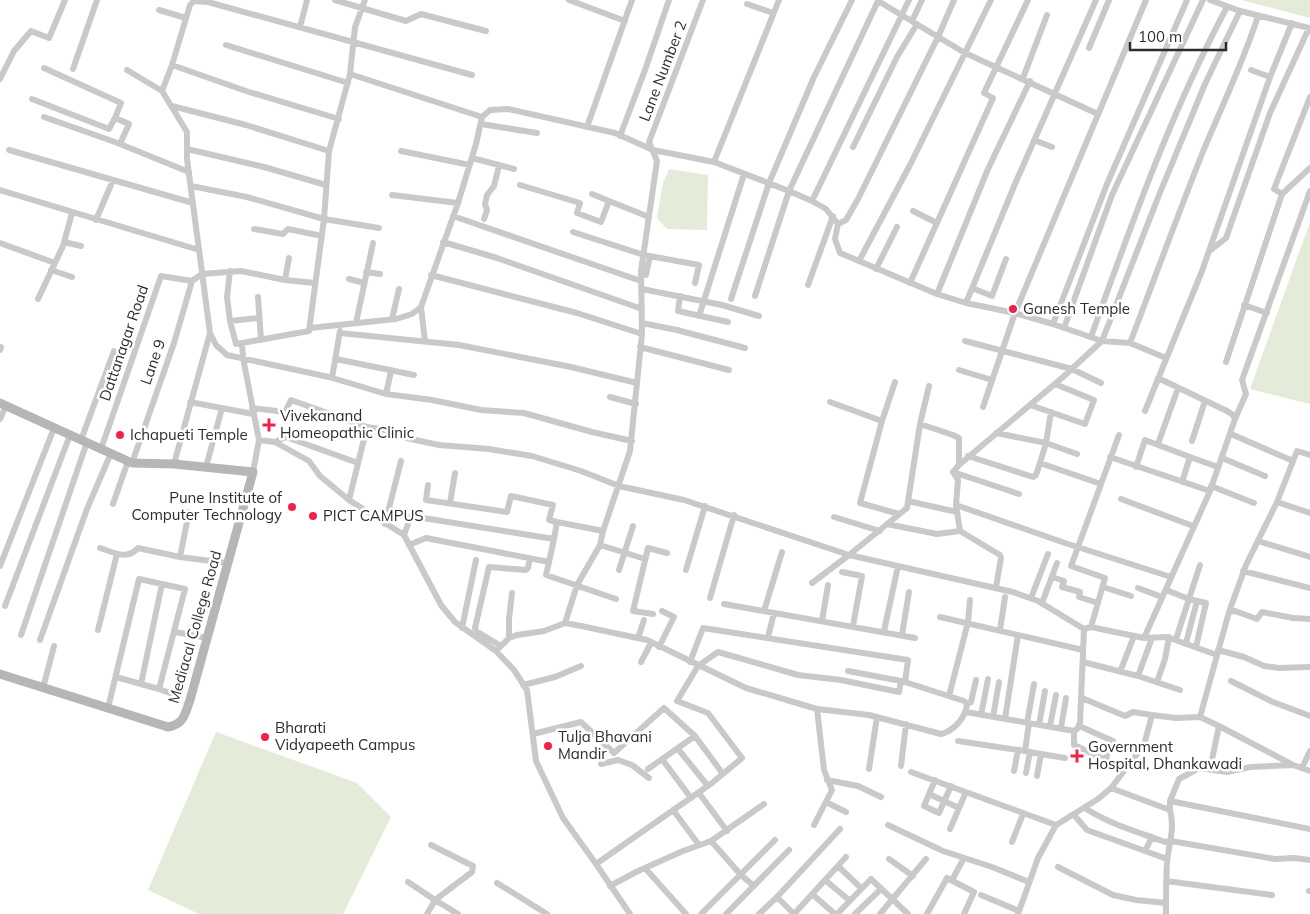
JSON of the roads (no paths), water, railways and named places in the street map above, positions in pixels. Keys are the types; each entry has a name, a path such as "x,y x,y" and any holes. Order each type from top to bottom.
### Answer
{"street":[{"path":"0,79 14,51 31,31 49,38 65,0"},
{"path":"73,69 97,0"},
{"path":"300,28 307,0"},
{"path":"335,0 406,21 421,14 486,31"},
{"path":"230,271 227,297 230,321 236,344 309,332 324,219 329,151 350,74 355,27 365,0"},
{"path":"569,0 624,21"},
{"path":"587,127 632,0"},
{"path":"620,136 669,0"},
{"name":"Lane Number 2","path":"565,623 577,585 600,545 632,441 642,334 642,289 644,278 641,272 647,256 649,217 657,161 649,142 703,0"},
{"path":"714,162 779,0"},
{"path":"732,299 769,183 814,77 852,0"},
{"path":"755,296 789,191 877,0 965,53 1030,81 1098,114"},
{"path":"812,201 909,0"},
{"path":"853,147 914,23 922,0"},
{"path":"838,224 846,220 858,199 938,37 954,0"},
{"path":"859,262 910,165 991,0"},
{"path":"910,283 993,98 984,93 1028,0"},
{"path":"966,303 1034,140 1081,38 1096,0"},
{"path":"1088,48 1109,0"},
{"path":"983,407 1015,314 1146,0"},
{"path":"1053,324 1107,184 1187,0"},
{"path":"1064,328 1112,195 1203,0"},
{"path":"1209,251 1226,238 1270,113 1310,27 1258,16 1210,0"},
{"path":"162,91 190,5 194,1 354,42 472,75"},
{"path":"747,4 773,13"},
{"path":"1091,337 1143,192 1184,95 1227,6"},
{"path":"159,10 186,18"},
{"path":"953,472 968,456 1055,384 1102,341 1205,84 1240,11"},
{"path":"1023,78 1047,15"},
{"path":"1130,344 1202,155 1244,55 1258,16"},
{"path":"1144,411 1209,251 1270,77 1292,23"},
{"path":"226,45 348,83"},
{"path":"172,65 338,118"},
{"path":"32,99 110,129 121,103 44,68"},
{"path":"127,70 162,91 187,132 189,172 210,333 174,464"},
{"path":"1251,70 1270,77"},
{"path":"350,74 481,120 537,133"},
{"path":"937,294 988,169 1030,81"},
{"path":"1282,194 1274,189 1310,97"},
{"path":"172,106 246,125 329,151"},
{"path":"425,341 421,307 458,203 471,162 481,120 490,110 508,109 620,136 653,150 714,162 789,191 826,209 838,224 835,239 840,253 859,262 937,294 1053,324 1102,341 1130,344 1166,358"},
{"path":"44,117 120,144 189,172"},
{"path":"115,118 129,124 120,144"},
{"path":"1034,140 1052,147"},
{"path":"187,149 264,167 326,185"},
{"path":"9,150 193,203"},
{"path":"401,151 514,169"},
{"path":"484,219 487,210 485,204 487,195 494,186 499,166"},
{"path":"1226,362 1282,194 1310,168"},
{"path":"699,316 744,174"},
{"path":"96,220 113,180"},
{"path":"520,185 580,203 577,213 601,222 609,201"},
{"path":"191,186 247,197 324,219 379,228"},
{"path":"0,190 199,250"},
{"path":"1138,676 1162,597 1210,488 1246,394 1242,380 1310,191"},
{"path":"592,194 649,217"},
{"path":"392,195 458,203"},
{"path":"913,211 937,223"},
{"path":"38,299 64,242 72,212"},
{"path":"453,216 644,278"},
{"path":"808,285 833,216"},
{"path":"876,269 898,227"},
{"path":"254,229 283,234 288,229 322,236"},
{"path":"573,232 647,256 699,265 695,283"},
{"path":"64,242 81,246"},
{"path":"443,242 497,258 642,309"},
{"path":"0,243 55,262"},
{"path":"356,323 373,243"},
{"path":"285,280 289,258"},
{"path":"972,288 992,296 1006,259"},
{"path":"51,270 72,277"},
{"path":"192,281 202,274 241,271 285,280 315,282"},
{"path":"366,272 380,274"},
{"path":"431,275 578,313 642,334"},
{"name":"Dattanagar Road","path":"101,449 161,276 192,281"},
{"path":"349,279 364,283"},
{"name":"Lane 9","path":"113,504 174,343 192,281"},
{"path":"392,319 399,289"},
{"path":"642,289 704,301 759,316"},
{"path":"680,296 678,311 728,322"},
{"path":"258,297 261,340"},
{"path":"1244,305 1267,313"},
{"path":"310,328 392,319 412,314 421,307"},
{"path":"230,321 259,318"},
{"path":"642,323 745,348"},
{"path":"332,378 341,325"},
{"path":"210,333 221,350 227,355 332,378 386,394 432,400 481,410 524,413 632,441"},
{"path":"340,333 425,341 488,350 637,383"},
{"path":"965,341 1001,352 1072,369 1101,383"},
{"path":"0,418 3,405 130,462 174,464 253,472 259,440 243,358 242,343"},
{"path":"640,347 729,370"},
{"path":"20,635 114,351"},
{"path":"336,359 414,375"},
{"path":"959,370 992,380"},
{"path":"386,394 391,371"},
{"path":"1158,378 1227,411 1235,419"},
{"path":"895,382 882,421 860,503 900,514"},
{"path":"1030,405 1085,424 1094,400 1055,384"},
{"path":"812,583 907,508 920,424 929,386"},
{"path":"1158,444 1178,388"},
{"path":"610,397 636,404"},
{"path":"190,402 222,408 285,412 291,400 367,427 381,429 406,438 438,445 489,449 532,456 619,486 684,500 734,515 849,555 996,587 1042,603 1084,629 1092,627 1148,638 1172,638 1196,647 1244,657 1264,666 1279,668 1310,667"},
{"path":"1192,441 1205,401"},
{"path":"830,402 882,421"},
{"path":"206,467 222,408"},
{"path":"968,456 1033,477 1036,476 1046,443 1051,412"},
{"path":"920,424 953,434 959,438 959,465"},
{"path":"349,500 367,427"},
{"path":"0,566 54,428"},
{"path":"996,433 1046,443 1077,454"},
{"path":"1230,434 1293,461"},
{"path":"5,606 70,435"},
{"path":"1092,627 1105,578 1070,566 1118,435"},
{"path":"275,442 286,438 358,463"},
{"path":"259,440 275,442 309,461 320,476 349,500 404,535 441,605 462,628 496,651 514,670 527,690 536,761 563,818 630,914"},
{"path":"1136,466 1145,440 1218,467"},
{"path":"1200,717 1229,612 1244,571 1277,502 1297,451 1310,455"},
{"path":"40,640 87,509 111,453"},
{"path":"1182,482 1190,457"},
{"path":"1110,458 1254,503"},
{"path":"1222,458 1265,476"},
{"path":"385,524 401,461"},
{"path":"1040,463 1101,484"},
{"name":"Mediacal College Road","path":"0,674 168,727 176,725 183,719 190,700 253,472"},
{"path":"953,472 1019,494"},
{"path":"953,472 958,480 956,509 960,531"},
{"path":"450,503 455,473"},
{"path":"428,485 426,500 508,512 511,496 552,505 549,520 603,531"},
{"path":"1121,499 1193,526"},
{"path":"908,501 956,509 1171,577"},
{"path":"1277,502 1310,513"},
{"path":"686,570 705,506"},
{"path":"180,557 189,512"},
{"path":"710,598 734,515"},
{"path":"404,535 412,516 554,539"},
{"path":"834,517 880,531"},
{"path":"557,522 546,575 616,599"},
{"path":"887,524 937,534 960,531 1000,555 1001,560 996,587"},
{"path":"619,570 633,526"},
{"path":"409,545 426,538 549,562"},
{"path":"1258,540 1310,557"},
{"path":"600,545 645,559"},
{"path":"100,548 126,556 138,548 180,557 227,563"},
{"path":"653,614 633,611 648,548 667,553"},
{"path":"764,611 782,552"},
{"path":"98,630 118,554"},
{"path":"1031,598 1048,554"},
{"path":"502,646 476,631 489,566 526,570 530,558"},
{"path":"462,628 476,560"},
{"path":"1042,603 1056,563"},
{"path":"1157,682 1200,565"},
{"path":"884,631 898,566"},
{"path":"1244,571 1310,588"},
{"path":"842,572 862,576 853,626"},
{"path":"1052,577 1064,581 1062,587 1080,592 1079,597 1098,603"},
{"path":"108,708 139,579 186,589 159,689"},
{"path":"141,684 162,584"},
{"path":"822,621 828,586"},
{"path":"1103,588 1130,596"},
{"path":"1138,588 1162,597"},
{"path":"1166,590 1206,603 1196,647"},
{"path":"902,635 909,592"},
{"path":"510,638 508,619 512,594"},
{"path":"1000,630 1005,597"},
{"path":"949,696 968,622 970,600"},
{"path":"1186,643 1197,601"},
{"path":"724,604 915,638"},
{"path":"659,647 674,617 662,611"},
{"path":"1229,612 1235,611 1257,619 1262,612 1310,619"},
{"path":"768,637 774,613"},
{"path":"940,616 1083,650"},
{"path":"638,638 644,620"},
{"path":"496,651 510,638 517,635 544,631 565,623 638,638 746,688 817,708 877,717 941,734 959,722 966,712 967,704 971,702 976,680"},
{"path":"596,864 708,786 742,758 708,713 677,700 698,666 718,652 798,675 841,680 899,692 908,660 703,628 690,662"},
{"path":"1084,629 1082,698 1074,745 1125,769"},
{"path":"175,633 206,640"},
{"path":"1005,719 1018,635"},
{"path":"1120,672 1134,636"},
{"path":"641,662 651,643"},
{"path":"43,688 54,646"},
{"path":"1083,662 1138,676 1180,690"},
{"path":"523,685 555,677 581,666"},
{"path":"848,671 903,682 964,700 967,704"},
{"path":"116,678 178,696"},
{"path":"981,715 988,679"},
{"path":"1231,681 1273,702 1310,716"},
{"path":"993,717 999,682"},
{"path":"1026,773 1024,751 1034,684"},
{"path":"1039,724 1045,691"},
{"path":"1050,726 1056,695"},
{"path":"1061,728 1066,698"},
{"path":"1082,698 1125,716 1133,712 1176,718 1200,717 1310,772"},
{"path":"532,734 581,722 614,753 664,708 695,736 723,774"},
{"path":"814,825 832,790 824,770 817,708"},
{"path":"966,712 1061,728 1076,728 1113,741 1105,760"},
{"path":"981,895 1018,912 1038,858 1056,825 1085,808 1111,788 1144,746 1152,715"},
{"path":"869,769 877,717"},
{"path":"901,766 906,724"},
{"path":"1210,769 1219,726"},
{"path":"648,769 695,736"},
{"path":"958,741 1065,758"},
{"path":"678,749 708,786"},
{"path":"1014,771 1024,751"},
{"path":"1302,768 1310,751"},
{"path":"1037,776 1041,754"},
{"path":"602,764 618,760 632,765 649,778"},
{"path":"662,760 691,798"},
{"path":"1166,914 1167,859 1171,841 1172,816 1170,801 1179,779 1199,768 1227,772 1250,767 1293,764"},
{"path":"911,772 1056,825"},
{"path":"828,780 858,786 881,797"},
{"path":"935,780 924,806 939,813 951,786"},
{"path":"1111,788 1170,810"},
{"path":"950,829 966,792"},
{"path":"698,793 727,831"},
{"path":"929,794 959,808"},
{"path":"1170,801 1310,829"},
{"path":"826,802 846,812"},
{"path":"610,886 645,868 711,841 764,804"},
{"path":"1085,808 1095,815 1165,842 1171,841 1275,859 1294,858 1310,860"},
{"path":"673,810 699,845"},
{"path":"1012,842 1023,814"},
{"path":"1074,815 1087,830 1167,859"},
{"path":"888,825 943,851 1029,882"},
{"path":"759,914 840,829"},
{"path":"1144,851 1152,837"},
{"path":"701,914 776,840"},
{"path":"711,841 741,875 754,886"},
{"path":"426,914 435,900 472,872 473,866 431,845"},
{"path":"726,914 789,850"},
{"path":"777,897 794,914 846,857"},
{"path":"952,880 964,858"},
{"path":"889,859 913,876"},
{"path":"880,914 926,859"},
{"path":"838,866 861,888"},
{"path":"1058,867 1113,895 1136,900 1166,903"},
{"path":"645,868 686,914"},
{"path":"927,914 947,878 974,892 964,914"},
{"path":"812,894 836,914 871,879 908,914"},
{"path":"825,880 850,900"},
{"path":"1166,880 1272,895"},
{"path":"408,882 458,914"},
{"path":"496,882 547,914"},
{"path":"855,914 881,888"}],"place":[{"name":"Ganesh Temple","path":"1013,309"},
{"name":"Vivekanand Homeopathic Clinic","path":"269,425"},
{"name":"Ichapueti Temple","path":"120,435"},
{"name":"Pune Institute of Computer Technology","path":"292,507"},
{"name":"PICT CAMPUS","path":"313,516"},
{"name":"Bharati Vidyapeeth Campus","path":"265,737"},
{"name":"Tulja Bhavani Mandir","path":"548,746"},
{"name":"Government Hospital, Dhankawadi","path":"1077,756"}]}
